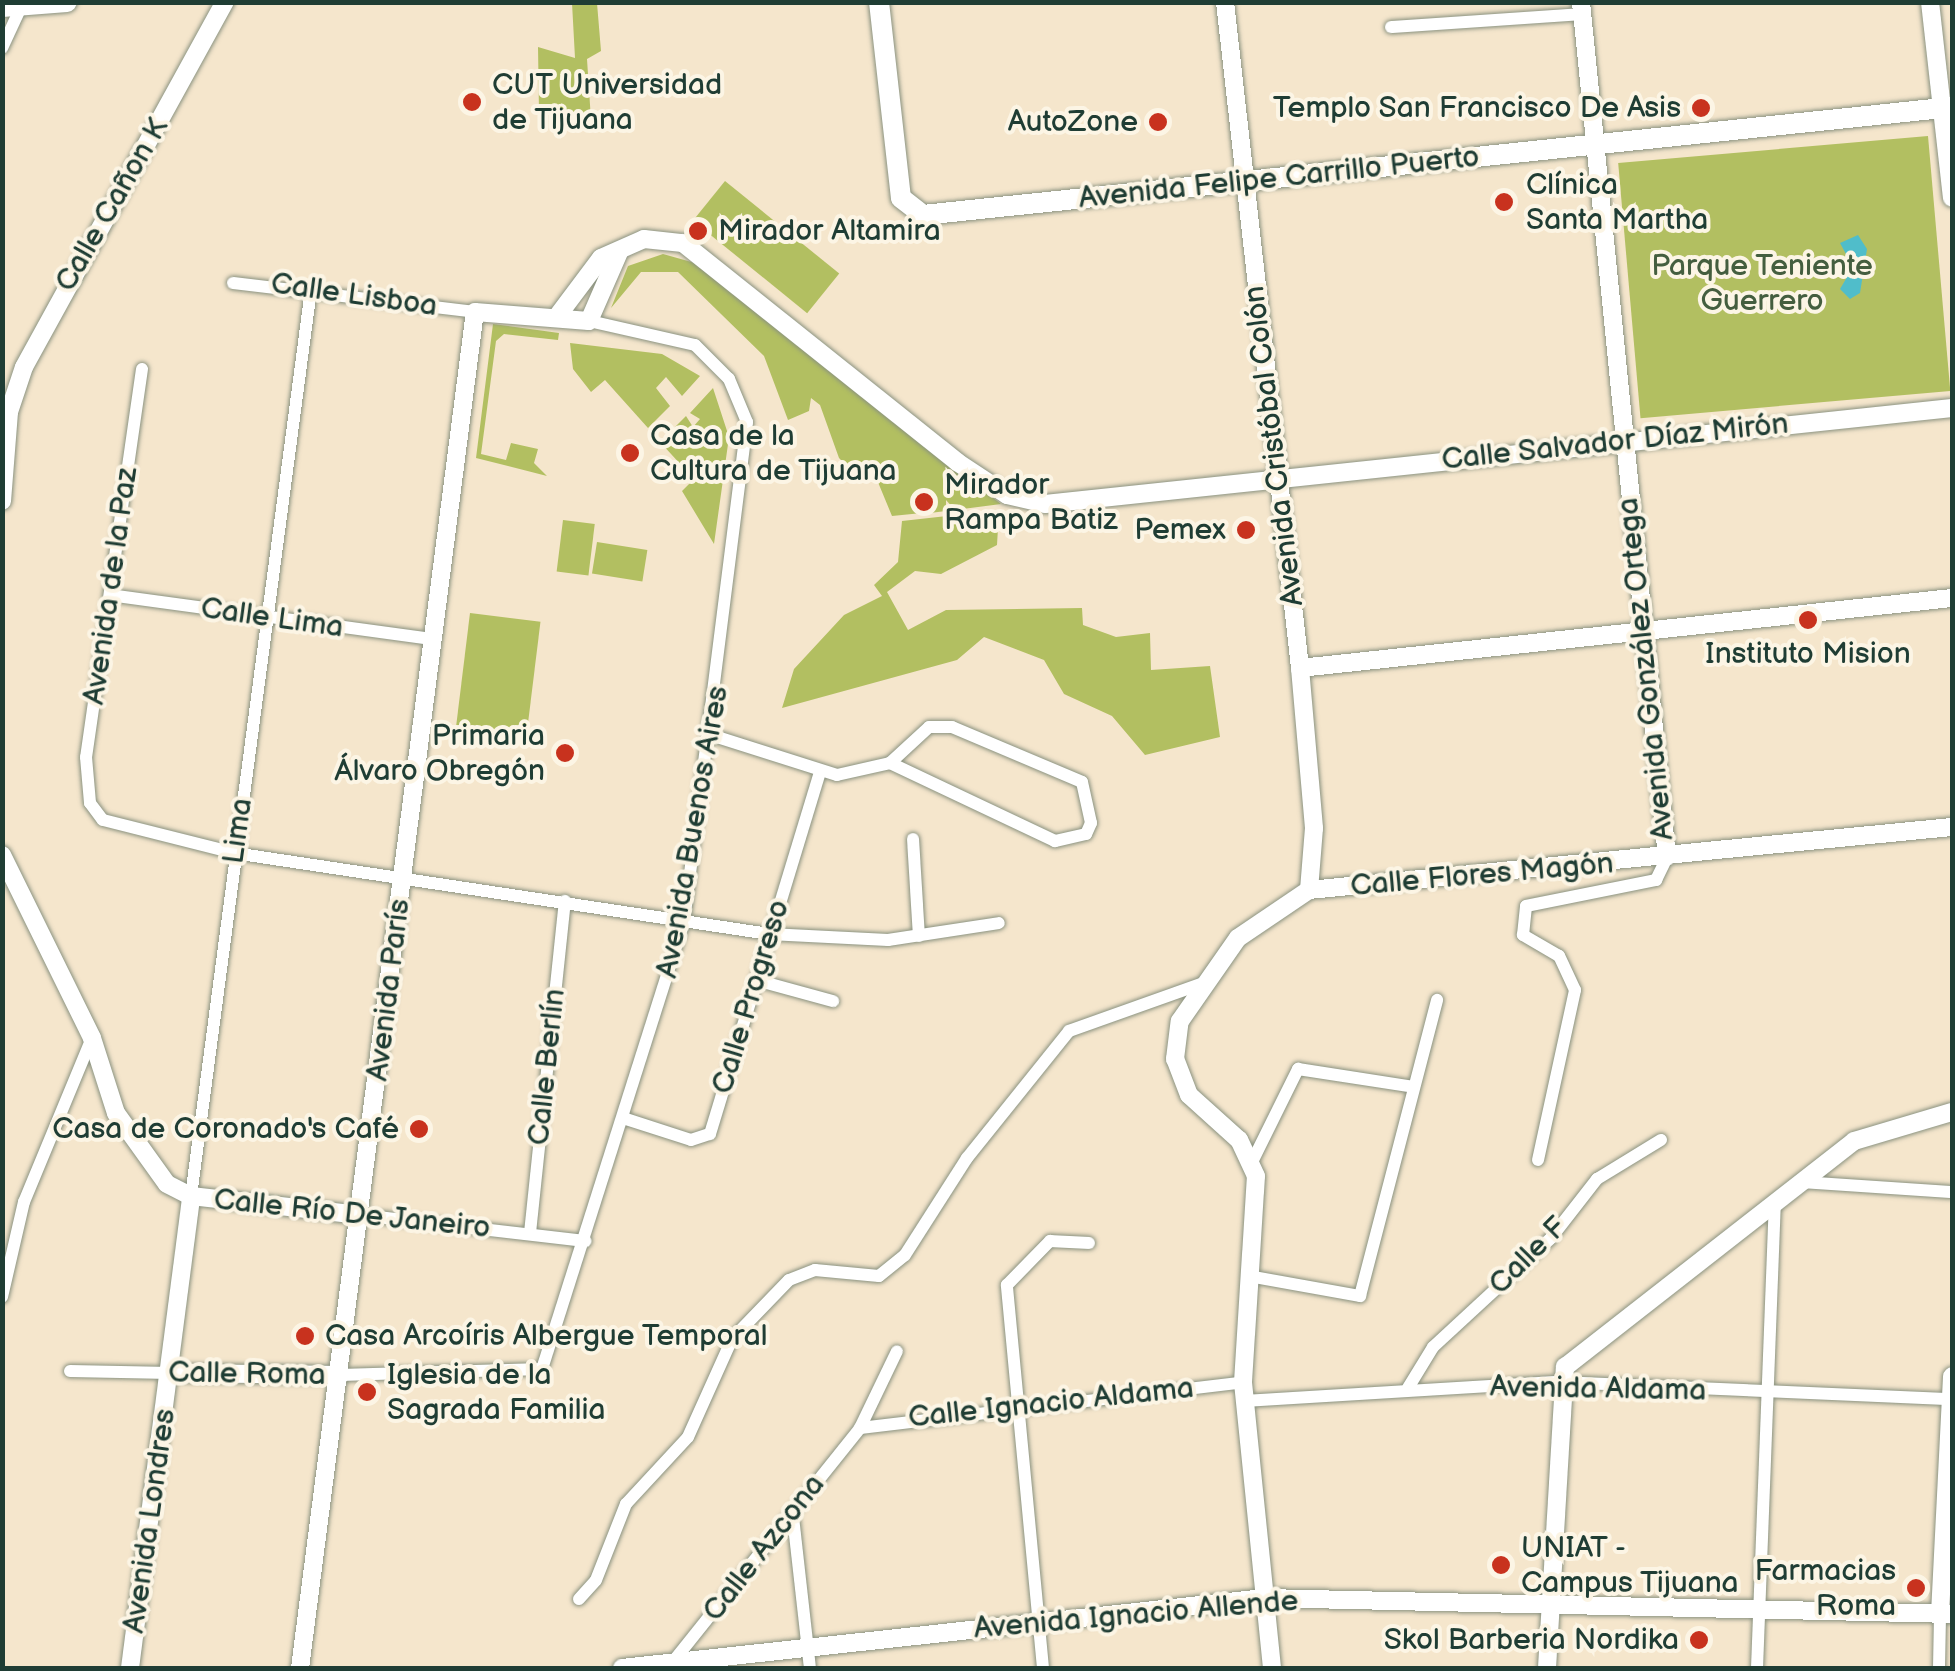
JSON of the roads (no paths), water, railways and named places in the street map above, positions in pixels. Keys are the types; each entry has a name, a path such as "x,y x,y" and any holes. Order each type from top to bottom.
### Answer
{"main road":[{"path":"12,7 68,2"},
{"name":"Calle Cañon K","path":"2,501 6,412 61,291 225,2"},
{"name":"Avenida Felipe Carrillo Puerto","path":"878,2 905,207 923,216 1948,108"},
{"name":"Avenida Cristóbal Colón","path":"1225,2 1242,182 1300,668 1314,828 1309,890"},
{"path":"1930,2 1948,108 1952,198"},
{"name":"Avenida González Ortega","path":"1581,8 1621,442 1666,858"},
{"name":"Calle Salvador Díaz Mirón","path":"620,250 644,239 683,243 957,462 1026,502 1952,408"},
{"path":"556,318 589,268 620,250"},
{"path":"475,312 589,321 620,250"},
{"name":"Avenida París","path":"300,1668 475,312"},
{"path":"1300,668 1952,598"},
{"name":"Calle Flores Magón","path":"1309,890 1666,858 1952,826"},
{"name":"Calle Río De Janeiro","path":"2,855 92,1038 128,1136 167,1184 191,1196 360,1215"},
{"path":"1272,1668 1243,1391 1252,1160 1180,1079 1175,1040 1201,984 1264,914 1309,890"},
{"path":"1547,1668 1559,1382 1565,1368 1776,1199 1864,1136 1952,1112"},
{"name":"Lima","path":"171,1373 191,1196"},
{"name":"Calle Roma","path":"171,1373 340,1375"},
{"name":"Avenida Londres","path":"130,1668 171,1373"},
{"path":"1946,1614 1952,1376"},
{"name":"Avenida Ignacio Allende","path":"622,1668 1264,1598 1946,1614"}],"street":[{"path":"2,48 12,7"},
{"path":"1391,27 1581,8"},
{"name":"Calle Lisboa","path":"232,283 311,289 475,312"},
{"name":"Lima","path":"191,1196 311,289"},
{"name":"Avenida Buenos Aires","path":"542,1369 626,1119 684,922 714,736 748,444 740,398 695,345 589,321"},
{"name":"Avenida de la Paz","path":"142,369 86,758 90,803 114,826 234,853"},
{"name":"Calle Lima","path":"110,596 433,639"},
{"path":"714,736 819,776 890,763 929,727 952,727 1082,782 1091,823 1086,834 1055,841 890,763"},
{"name":"Calle Progreso","path":"626,1119 706,1139 819,776"},
{"path":"913,838 919,936"},
{"path":"234,853 769,934 919,936 999,923"},
{"path":"1538,1160 1575,990 1559,956 1523,936 1526,906 1656,880 1666,858"},
{"name":"Calle Berlín","path":"530,1233 565,901"},
{"path":"756,980 833,1001"},
{"path":"578,1599 596,1580 626,1504 688,1437 732,1339 789,1280 815,1270 879,1276 905,1255 967,1158 1069,1032 1201,984"},
{"path":"1248,1276 1360,1296 1437,1000"},
{"path":"2,1297 24,1202 92,1038"},
{"path":"1252,1160 1298,1069 1414,1087"},
{"name":"Calle F","path":"1408,1388 1433,1347 1551,1238 1597,1179 1661,1140"},
{"path":"1799,1182 1952,1192"},
{"path":"1757,1668 1776,1199"},
{"name":"Calle Río De Janeiro","path":"360,1215 586,1241"},
{"path":"1043,1668 1007,1285 1050,1241 1089,1243"},
{"name":"Calle Azcona","path":"671,1664 793,1517 860,1428 897,1351"},
{"name":"Calle Roma","path":"340,1375 542,1369"},
{"name":"Calle Roma","path":"70,1371 171,1373"},
{"name":"Avenida Aldama","path":"1243,1391 1559,1382 1952,1399"},
{"name":"Calle Ignacio Aldama","path":"860,1428 1016,1406 1243,1391"},
{"path":"793,1517 810,1668"},
{"path":"1939,1668 1946,1614"}],"water":[{"path":"1858,235 1867,249 1860,293 1850,299 1840,289 1853,267 1840,243"}],"place":[{"name":"CUT Universidad de Tijuana","path":"472,102"},
{"name":"Templo San Francisco De Asis","path":"1701,108"},
{"name":"AutoZone","path":"1158,122"},
{"name":"Clínica Santa Martha","path":"1504,202"},
{"name":"Mirador Altamira","path":"698,231"},
{"name":"Casa de la Cultura de Tijuana","path":"630,453"},
{"name":"Mirador Rampa Batiz","path":"924,502"},
{"name":"Pemex","path":"1246,530"},
{"name":"Instituto Mision","path":"1808,620"},
{"name":"Primaria Álvaro Obregón","path":"565,753"},
{"name":"Casa de Coronado's Café","path":"419,1129"},
{"name":"Casa Arcoíris Albergue Temporal","path":"305,1336"},
{"name":"Iglesia de la Sagrada Familia","path":"367,1392"},
{"name":"UNIAT - Campus Tijuana","path":"1501,1565"},
{"name":"Farmacias Roma","path":"1916,1588"},
{"name":"Skol Barberia Nordika","path":"1699,1640"}],"park label":[{"name":"Parque Teniente Guerrero","path":"1762,283"}]}
